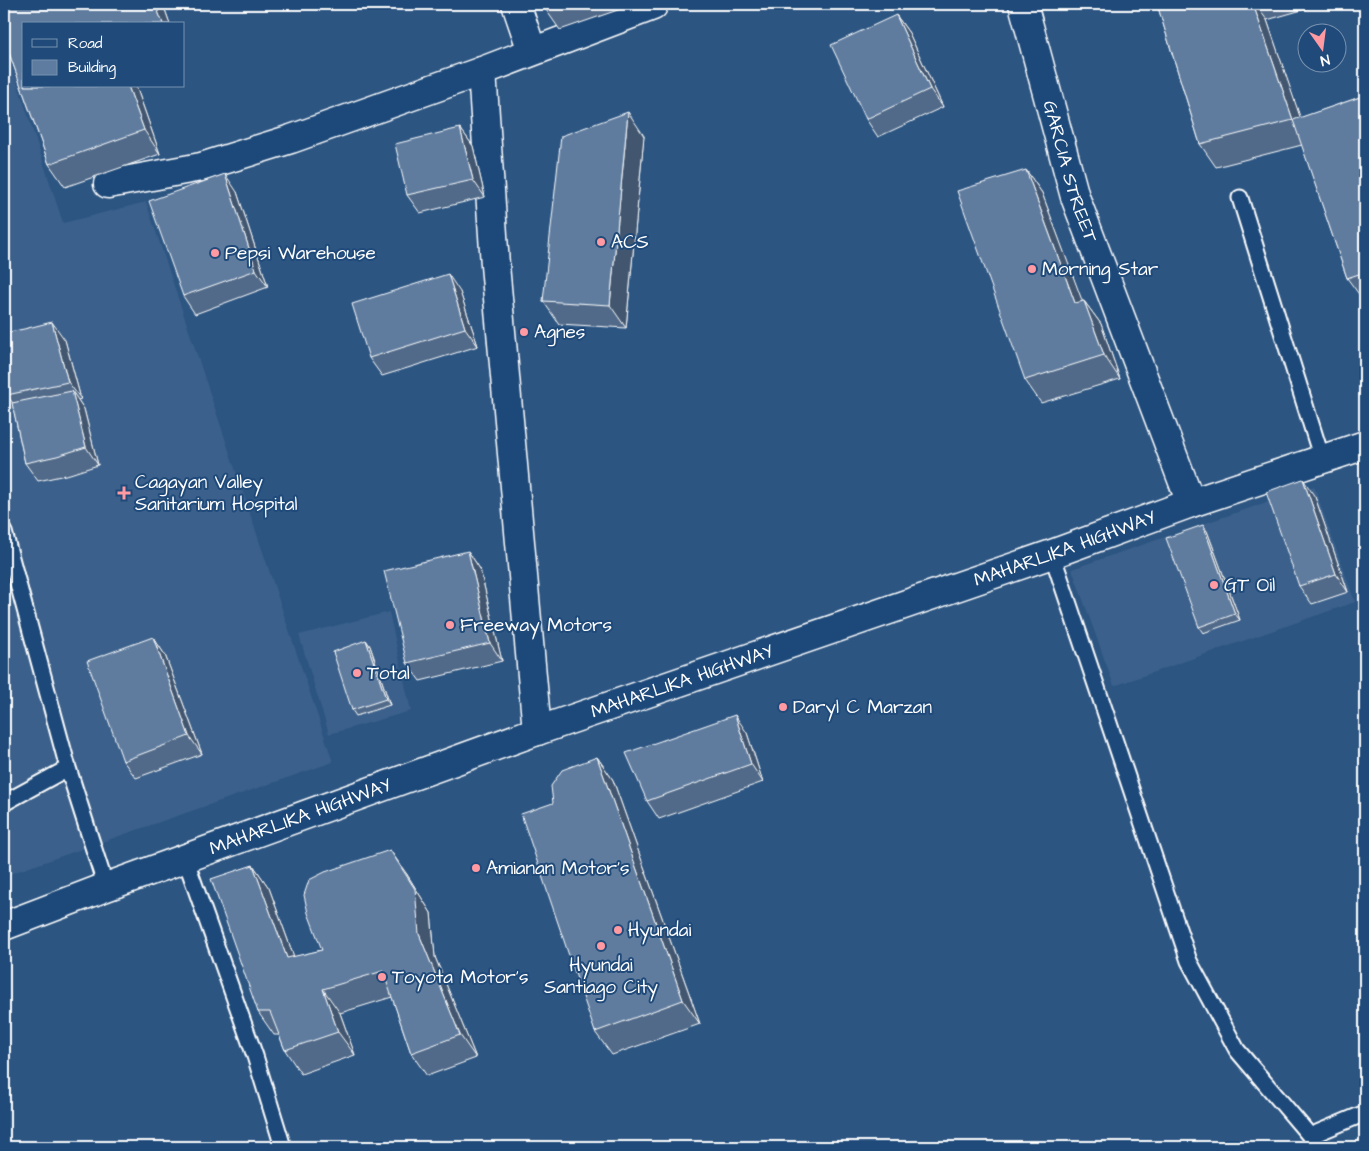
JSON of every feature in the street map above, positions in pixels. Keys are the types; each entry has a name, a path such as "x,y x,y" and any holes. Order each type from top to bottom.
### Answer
{"street":[{"path":"516,4 532,51"},
{"name":"GARCIA STREET","path":"1022,4 1075,197 1191,503"},
{"path":"108,184 201,167 291,140 653,6"},
{"path":"482,70 495,265 538,731"},
{"name":"MAHARLIKA HIGHWAY","path":"4,926 185,858 538,731 1052,554 1191,503 1365,445"}],"lane":[{"path":"1240,198 1322,459"},
{"path":"4,532 68,768 106,887"},
{"path":"1052,554 1189,961 1237,1050 1313,1142 1365,1113"},
{"path":"4,804 68,768"},
{"path":"185,858 255,1056 283,1147"}],"shaded area":[{"name":"Cagayan Valley Sanitarium Hospital","path":"4,42 63,223 146,202 333,762 4,876"},
{"name":"GT Oil","path":"1314,486 1355,602 1114,686 1072,569"},
{"name":"Total","path":"389,612 411,711 329,734 299,635"}],"building":[{"path":"4,4 155,4 162,22 22,22 22,88 129,88 144,130 49,164 4,39"},
{"path":"543,4 554,4 544,7"},
{"path":"1157,4 1253,4 1293,120 1200,144"},
{"path":"896,15 930,89 866,119 831,45"},
{"path":"1363,96 1365,104 1365,272 1347,278 1293,120"},
{"name":"ACS","path":"628,112 610,305 543,301 561,136"},
{"path":"460,128 473,180 407,195 395,144"},
{"name":"Morning Star","path":"1026,170 1075,303 1084,301 1104,355 1025,380 957,191"},
{"name":"Pepsi Warehouse","path":"225,174 256,270 183,296 149,201"},
{"path":"448,274 465,328 369,358 352,304"},
{"path":"52,322 68,382 7,395 4,382 4,333"},
{"path":"72,391 86,447 25,463 12,403"},
{"path":"1303,479 1336,574 1299,586 1266,492"},
{"path":"1203,525 1235,614 1199,627 1166,538"},
{"name":"Freeway Motors","path":"468,551 490,643 407,663 384,571"},
{"path":"153,637 189,736 123,761 87,661"},
{"path":"366,640 386,699 352,710 333,652"},
{"path":"735,715 751,764 647,801 626,753"},
{"name":"Hyundai","path":"597,757 683,1000 595,1032 521,814 553,803 551,786 562,770"},
{"name":"Toyota Motor's","path":"390,850 415,889 419,934 460,1035 411,1053 383,971 323,989 338,1032 285,1050 270,1012 258,1012 211,879 253,865 287,958 322,950 308,913 304,895 309,880 325,872"}],"place":[{"name":"ACS","path":"601,242"},
{"name":"Pepsi Warehouse","path":"215,253"},
{"name":"Morning Star","path":"1032,269"},
{"name":"Agnes","path":"524,332"},
{"name":"Cagayan Valley Sanitarium Hospital","path":"124,493"},
{"name":"GT Oil","path":"1214,585"},
{"name":"Freeway Motors","path":"450,625"},
{"name":"Total","path":"357,673"},
{"name":"Daryl C Marzan","path":"783,707"},
{"name":"Amianan Motor's","path":"476,868"},
{"name":"Hyundai","path":"618,930"},
{"name":"Hyundai Santiago City","path":"601,946"},
{"name":"Toyota Motor's","path":"382,977"}]}
